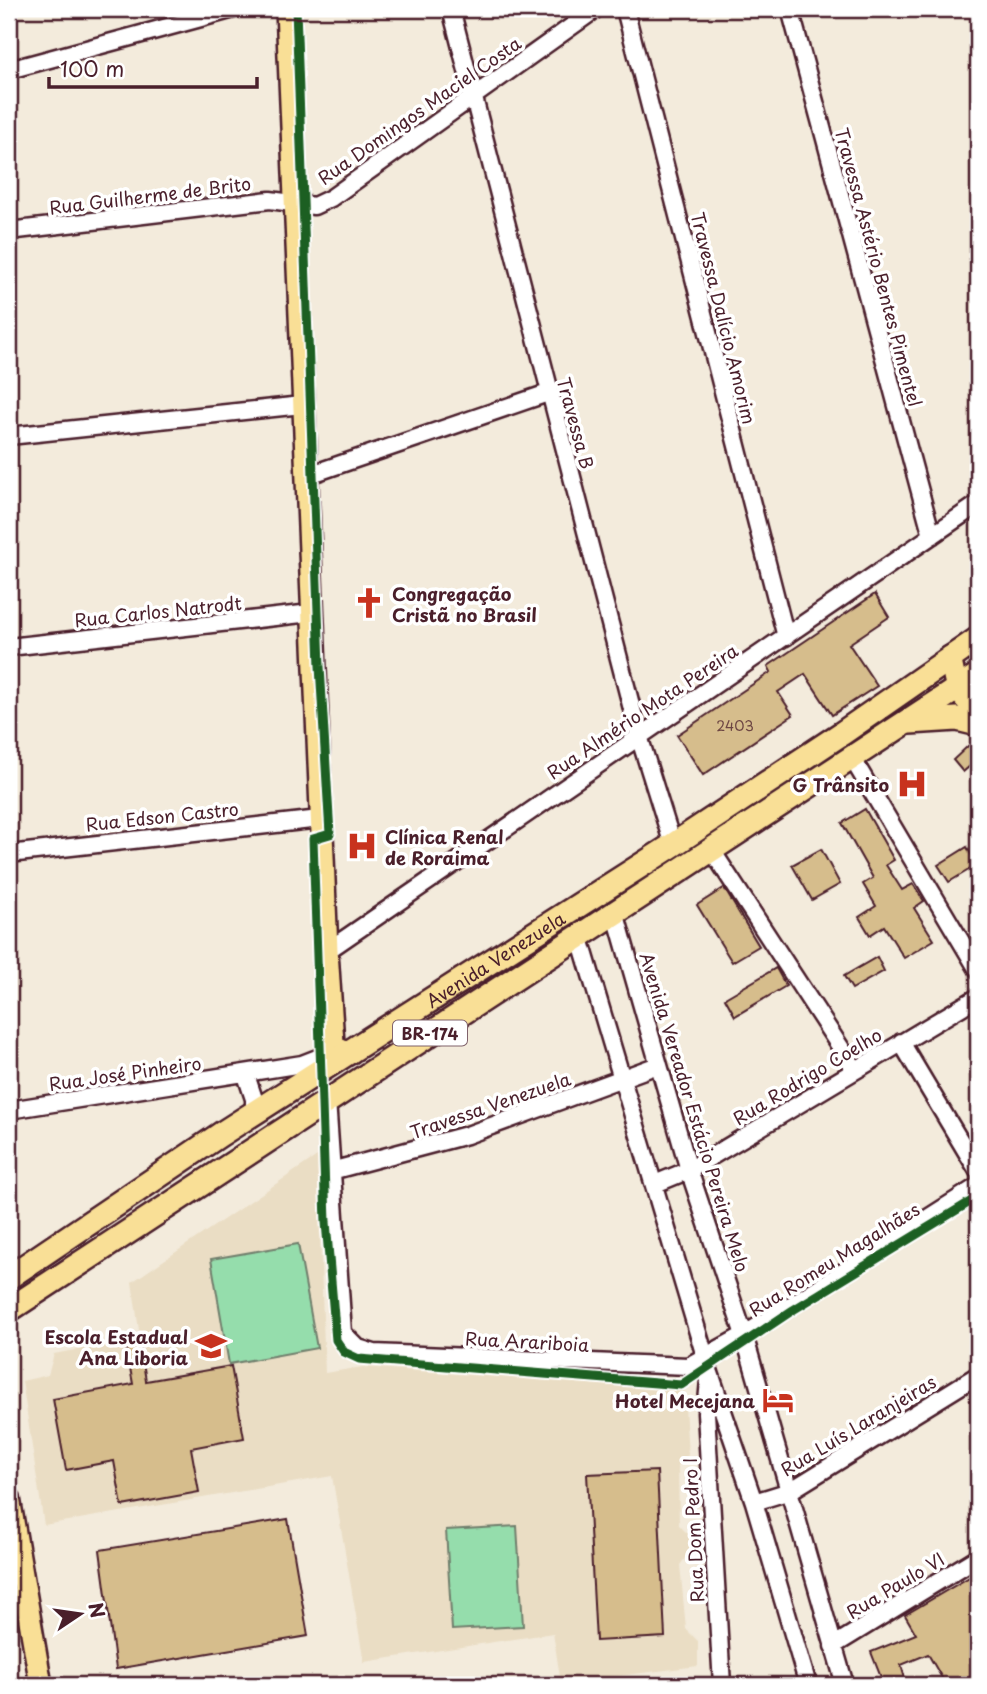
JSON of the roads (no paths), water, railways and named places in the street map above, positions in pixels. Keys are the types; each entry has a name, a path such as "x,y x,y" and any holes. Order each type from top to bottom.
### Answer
{"highway":[{"name":"Avenida Venezuela","path":"9,1277 254,1113 341,1048 427,1002 673,845 978,639"},
{"name":"Avenida Venezuela","path":"9,1310 978,675"},
{"path":"906,722 957,719 978,724"},
{"path":"427,1002 439,1003 444,1008 444,1018 435,1030"},
{"path":"168,1170 156,1184 155,1197 161,1203 181,1195"}],"main road":[{"path":"288,9 320,819 327,951 341,1048"},
{"path":"952,656 978,668"},
{"path":"952,656 957,690 978,713"},
{"path":"9,1498 17,1597 41,1685"}],"street":[{"path":"9,70 234,9"},
{"name":"Travessa B","path":"451,9 548,393 639,736 673,845"},
{"name":"Rua Domingos Maciel Costa","path":"295,204 314,205 331,198 596,9"},
{"name":"Travessa Dalício Amorim","path":"625,9 786,637"},
{"name":"Travessa Astério Bentes Pimentel","path":"789,9 932,536"},
{"name":"Rua Guilherme de Brito","path":"9,231 270,200 295,204"},
{"path":"306,476 548,393"},
{"path":"9,436 302,405"},
{"name":"Rua Almério Mota Pereira","path":"327,951 978,504"},
{"name":"Rua Carlos Natrodt","path":"9,647 311,613"},
{"path":"852,758 978,970"},
{"name":"Rua Edson Castro","path":"9,854 320,819"},
{"path":"711,849 854,1068"},
{"name":"Avenida Vereador Estácio Pereira Melo","path":"615,912 689,1170 744,1335 845,1685"},
{"path":"579,935 707,1365 754,1503 808,1685"},
{"name":"Rua Rodrigo Coelho","path":"655,1184 689,1170 854,1068 978,997"},
{"path":"901,1042 978,1171"},
{"name":"Rua José Pinheiro","path":"9,1110 246,1075 303,1064 341,1048"},
{"name":"Travessa Venezuela","path":"331,1171 467,1135 659,1065"},
{"path":"246,1075 254,1099 254,1113"},
{"path":"327,1100 331,1171"},
{"name":"Rua Arariboia","path":"331,1171 341,1319 349,1342 358,1349 374,1353 671,1367 707,1365"},
{"name":"Rua Romeu Magalhães","path":"707,1365 744,1335 978,1186"},
{"name":"Rua Dom Pedro I","path":"707,1365 706,1427 722,1685"},
{"name":"Rua Luís Laranjeiras","path":"754,1503 790,1490 978,1375"},
{"name":"Rua Paulo VI","path":"833,1646 978,1557"}],"place":[{"name":"Congregação Cristã no Brasil","path":"369,603"},
{"name":"G Trânsito","path":"912,784"},
{"name":"Clínica Renal de Roraima","path":"362,846"},
{"name":"Escola Estadual Ana Liboria","path":"211,1346"},
{"name":"Hotel Mecejana","path":"778,1400"}]}
